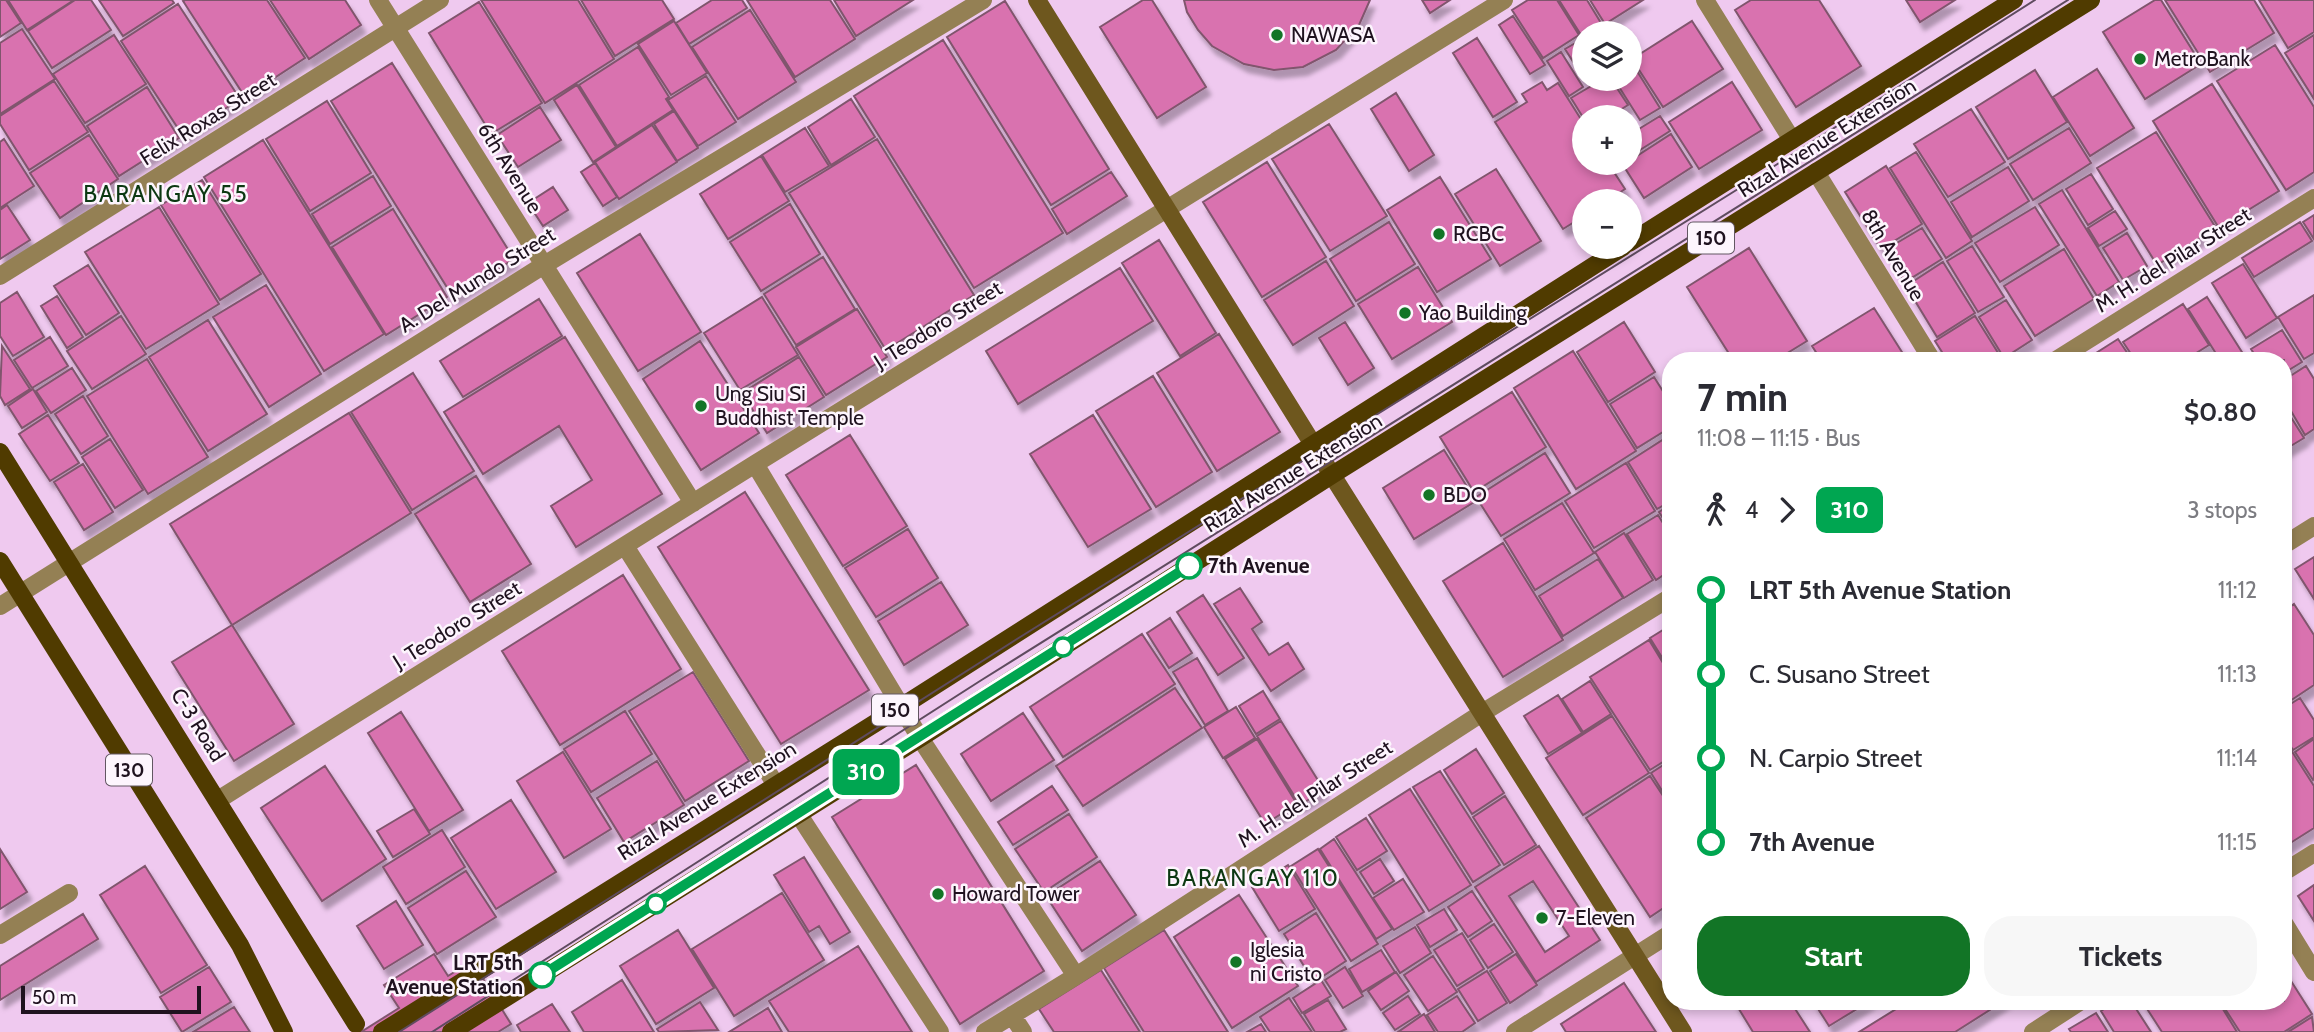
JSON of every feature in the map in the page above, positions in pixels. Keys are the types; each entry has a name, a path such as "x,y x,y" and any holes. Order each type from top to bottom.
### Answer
{"main road":[{"name":"Rizal Avenue Extension","path":"1642,235 2014,0"},
{"name":"Rizal Avenue Extension","path":"452,1032 799,815 1332,475 2091,0"},
{"name":"Rizal Avenue Extension","path":"382,1032 1604,259"},
{"name":"C-3 Road","path":"0,452 356,1024"},
{"name":"130","path":"0,561 240,945 284,1032"}],"street":[{"name":"6th Avenue","path":"378,0 693,503"},
{"name":"Felix Roxas Street","path":"0,276 440,0"},
{"name":"A. Del Mundo Street","path":"0,606 544,265 983,0"},
{"path":"1037,0 1662,998"},
{"name":"J. Teodoro Street","path":"218,800 1504,0"},
{"path":"1706,0 1792,140"},
{"name":"8th Avenue","path":"1816,173 1927,352"},
{"name":"M. H. del Pilar Street","path":"2069,352 2314,198"},
{"path":"755,464 920,738 1076,976"},
{"path":"2292,540 2314,526"},
{"path":"625,546 776,785"},
{"name":"M. H. del Pilar Street","path":"985,1032 1482,713 1662,603"},
{"path":"799,815 940,1032"},
{"path":"2292,867 2314,853"},
{"path":"0,935 69,893"},
{"path":"2292,936 2314,972"},
{"path":"1515,1032 1662,939"},
{"path":"1669,1010 1683,1032"},
{"path":"2033,1032 2067,1010"},
{"path":"1012,1015 1023,1032"}],"building":[{"path":"0,0 6,0 21,23 0,37"},
{"path":"8,0 74,0 27,30"},
{"path":"75,0 91,0 111,30 52,68 28,31"},
{"path":"99,0 172,0 174,3 123,36"},
{"path":"267,0 305,58 245,97 183,1"},
{"path":"270,0 345,0 361,25 309,59"},
{"path":"481,0 578,0 614,59 545,103"},
{"path":"581,0 662,0 674,19 615,56"},
{"path":"712,0 742,0 747,8 689,44 676,23"},
{"path":"747,0 830,0 855,39 795,77"},
{"path":"834,0 913,0 856,36"},
{"path":"1143,0 1152,0 1206,87 1157,118 1100,27"},
{"name":"NAWASA","path":"1184,0 1370,0 1359,25 1336,50 1303,67 1274,70 1244,64 1212,46 1187,12"},
{"path":"1422,0 1450,0 1430,13"},
{"path":"1528,0 1557,0 1572,24 1572,39 1543,58 1512,10"},
{"path":"1559,0 1587,0 1600,21 1572,21"},
{"path":"1590,0 1643,0 1610,21 1603,21"},
{"path":"1751,0 1819,0 1861,66 1796,107 1735,10"},
{"path":"1906,0 1955,0 1920,22"},
{"path":"2155,0 2161,0 2201,64 2145,99 2103,32"},
{"path":"2165,0 2254,0 2274,33 2210,72"},
{"path":"2259,0 2314,0 2314,32 2288,48"},
{"path":"1005,1 1109,169 1051,205 947,37"},
{"path":"479,2 542,103 491,134 429,33"},
{"path":"178,4 240,99 183,136 121,41"},
{"path":"750,10 796,82 738,119 692,47"},
{"path":"1513,16 1545,65 1530,74 1499,25"},
{"path":"674,21 707,73 671,95 638,44"},
{"path":"1692,21 1723,69 1663,107 1642,74 1642,53"},
{"path":"22,29 55,79 0,114 0,43"},
{"path":"114,35 146,84 85,123 53,74"},
{"path":"2314,35 2314,99 2285,53"},
{"path":"1477,38 1517,102 1493,117 1453,53"},
{"path":"943,40 1063,233 974,288 854,96"},
{"path":"1572,45 1572,60 1565,49"},
{"path":"2275,45 2314,107 2314,172 2286,190 2217,81"},
{"path":"638,47 669,97 666,99 673,110 617,146 579,85"},
{"path":"1561,52 1572,70 1572,91 1577,91 1569,96 1547,61"},
{"path":"392,63 514,259 453,297 331,101"},
{"path":"2097,69 2134,128 2090,156 2053,97"},
{"path":"2035,70 2067,122 2008,159 1976,107"},
{"path":"706,76 736,122 698,146 668,100"},
{"path":"1642,79 1660,108 1642,119 1642,105 1630,105 1622,91 1642,91"},
{"path":"54,81 88,132 29,170 0,124 0,116"},
{"path":"1542,82 1547,90 1558,83 1572,105 1572,175 1616,175 1625,189 1572,189 1572,223 1563,229 1495,122 1527,102 1522,94"},
{"path":"1732,82 1762,130 1699,169 1669,122"},
{"path":"2212,84 2279,191 2219,228 2153,121"},
{"path":"577,85 616,147 593,162 554,100"},
{"path":"147,87 179,138 119,176 87,126"},
{"path":"1583,91 1619,91 1628,105 1575,105 1571,98"},
{"path":"1396,93 1434,155 1409,171 1371,109"},
{"path":"851,99 875,137 831,165 808,127"},
{"path":"327,101 371,173 310,211 266,139"},
{"path":"540,107 561,140 518,167 497,135"},
{"path":"1971,109 2005,162 1948,197 1914,144"},
{"path":"674,111 698,148 677,161 654,124"},
{"path":"1660,116 1670,131 1642,149 1642,127"},
{"path":"1329,124 1387,216 1330,251 1272,159"},
{"path":"652,125 677,162 619,199 595,162"},
{"path":"805,128 829,166 785,192 762,155"},
{"path":"2069,128 2091,163 2033,200 2010,164"},
{"path":"2156,132 2216,228 2157,265 2097,168"},
{"path":"1671,134 1692,167 1644,198 1642,189 1638,189 1629,175 1642,175 1642,153"},
{"path":"89,135 118,179 60,218 30,173"},
{"path":"4,139 34,186 0,208 0,142"},
{"path":"877,139 974,295 886,350 789,193"},
{"path":"263,140 384,334 324,371 204,177"},
{"path":"1916,152 1972,241 1946,258 1890,168"},
{"path":"761,156 789,201 728,239 700,194"},
{"path":"1267,162 1326,257 1262,297 1203,202"},
{"path":"595,163 617,197 603,206 581,172"},
{"path":"1886,166 1922,224 1881,249 1845,192"},
{"path":"2008,167 2029,201 1972,237 1951,202"},
{"path":"1496,169 1541,241 1500,266 1455,194"},
{"path":"1111,172 1127,196 1067,234 1052,209"},
{"path":"2091,174 2113,209 2088,225 2066,189"},
{"path":"373,176 391,206 330,244 312,214"},
{"name":"RCBC","path":"1440,177 1491,259 1437,292 1387,210"},
{"path":"202,180 261,274 220,300 161,205"},
{"path":"553,187 568,210 543,226 528,203"},
{"path":"2062,190 2119,282 2097,296 2039,204"},
{"path":"790,204 820,254 761,291 730,242"},
{"path":"7,205 30,240 0,259 0,210"},
{"path":"159,207 219,304 146,349 85,252"},
{"path":"2035,207 2059,245 2000,282 1975,243"},
{"path":"393,209 447,297 386,335 332,247"},
{"path":"2115,211 2127,229 2099,246 2088,228"},
{"path":"2314,215 2314,239 2303,222"},
{"path":"1389,222 1415,264 1356,301 1330,259"},
{"path":"2300,222 2312,241 2254,277 2242,258"},
{"path":"1922,228 1942,259 1905,282 1885,250"},
{"path":"2127,233 2147,266 2123,280 2103,248"},
{"path":"640,234 701,332 638,371 577,273"},
{"path":"1159,240 1216,333 1180,356 1122,263"},
{"path":"1972,246 2004,297 1978,312 1947,261"},
{"path":"1749,248 1807,341 1789,352 1728,352 1687,287"},
{"path":"2064,249 2094,299 2035,336 2004,286"},
{"path":"823,257 855,309 796,345 764,294"},
{"path":"1326,261 1354,306 1293,345 1264,300"},
{"path":"1943,262 1975,313 1937,337 1906,286"},
{"path":"2243,264 2277,318 2246,338 2212,283"},
{"path":"88,265 119,313 86,335 54,286"},
{"name":"Yao Building","path":"1418,267 1452,322 1392,359 1358,304"},
{"path":"1120,268 1153,321 1018,404 986,351"},
{"path":"266,285 321,374 269,407 213,317"},
{"path":"17,292 44,337 13,356 0,336 0,303"},
{"path":"2314,295 2314,353 2304,359 2278,317"},
{"path":"57,296 83,337 67,348 41,306"},
{"path":"762,297 798,355 740,390 704,333"},
{"path":"2207,297 2242,352 2215,352 2188,309"},
{"path":"539,299 562,336 463,397 440,361"},
{"path":"2006,300 2032,340 2013,352 2000,352 1979,317"},
{"path":"2183,304 2209,345 2198,352 2130,352 2123,342"},
{"path":"1874,308 1902,352 1816,352 1812,346"},
{"path":"857,309 887,357 826,395 796,347"},
{"path":"121,316 146,354 92,389 67,351"},
{"path":"1975,316 1998,352 1942,352 1935,341"},
{"path":"208,320 267,414 208,451 149,357"},
{"path":"1345,322 1374,368 1348,385 1319,338"},
{"path":"1624,322 1655,372 1608,402 1577,352"},
{"path":"2282,330 2302,362 2292,368 2292,352 2253,352 2251,349"},
{"path":"1219,334 1280,432 1217,471 1157,373"},
{"path":"50,337 68,366 32,388 14,360"},
{"path":"565,337 662,494 576,547 551,506 592,480 559,426 483,474 444,412"},
{"path":"2118,339 2127,352 2098,352"},
{"name":"Ung Siu Si Buddhist Temple","path":"700,341 759,433 701,470 643,379"},
{"path":"2,346 30,389 5,405 0,396"},
{"path":"1573,351 1636,451 1576,489 1514,388"},
{"path":"799,357 824,397 767,433 742,393"},
{"path":"147,359 208,457 148,494 87,396"},
{"path":"2306,366 2314,379 2314,429 2305,435 2292,413 2292,375"},
{"path":"72,368 86,390 51,413 36,391"},
{"path":"413,373 474,471 412,510 351,412"},
{"path":"1153,376 1212,472 1156,507 1096,411"},
{"path":"1654,377 1662,390 1662,433 1637,448 1610,404"},
{"path":"33,389 47,412 22,428 8,406"},
{"path":"1512,392 1546,447 1474,492 1440,437"},
{"path":"83,396 108,436 81,454 55,414"},
{"path":"349,413 411,513 232,625 170,524"},
{"path":"48,415 79,463 50,481 19,434"},
{"path":"1093,415 1151,509 1088,547 1030,454"},
{"path":"2292,419 2304,438 2292,445"},
{"path":"850,435 907,526 843,566 786,475"},
{"path":"110,439 143,490 115,508 82,457"},
{"path":"1662,440 1662,506 1657,509 1628,462"},
{"name":"BDO","path":"1444,450 1476,501 1414,539 1383,488"},
{"path":"1545,453 1570,493 1501,536 1476,497"},
{"path":"1626,463 1655,511 1594,548 1565,501"},
{"path":"83,464 113,512 84,530 54,482"},
{"path":"476,476 531,564 470,602 415,514"},
{"path":"745,492 869,690 781,744 658,547"},
{"path":"1562,503 1594,553 1535,590 1504,539"},
{"path":"1658,515 1662,521 1662,576 1656,580 1627,534"},
{"path":"908,529 938,578 876,617 845,568"},
{"path":"1624,533 1653,580 1624,598 1595,552"},
{"path":"1503,543 1563,640 1503,677 1443,581"},
{"path":"2314,557 2314,599 2295,569"},
{"path":"1598,559 1623,598 1563,636 1539,596"},
{"path":"623,575 681,669 560,745 502,651"},
{"path":"941,582 968,625 904,665 878,621"},
{"path":"1240,588 1262,622 1252,629 1269,655 1288,643 1304,669 1271,691 1214,604"},
{"path":"1203,595 1244,658 1218,675 1177,612"},
{"path":"2294,604 2314,635 2314,685 2292,700"},
{"path":"1170,618 1192,653 1169,668 1147,633"},
{"path":"232,625 294,724 234,761 172,662"},
{"path":"1662,631 1662,657 1650,638"},
{"path":"1142,634 1175,684 1063,757 1030,707"},
{"path":"1649,640 1662,661 1662,763 1650,770 1590,677"},
{"path":"1197,658 1228,711 1205,725 1173,672"},
{"path":"693,672 749,761 685,801 629,711"},
{"path":"1590,681 1611,714 1583,732 1562,699"},
{"path":"1175,688 1202,728 1083,806 1056,766"},
{"path":"1263,691 1280,719 1256,734 1239,706"},
{"path":"1558,695 1582,733 1548,754 1524,716"},
{"path":"2300,698 2314,720 2314,737 2293,750 2292,748 2292,703"},
{"path":"1236,707 1255,738 1223,758 1204,727"},
{"path":"625,711 652,754 591,792 564,749"},
{"path":"401,712 463,810 429,831 368,733"},
{"path":"1023,713 1054,760 991,801 961,754"},
{"path":"1612,716 1649,773 1583,815 1546,758"},
{"path":"1281,721 1324,790 1300,805 1257,736"},
{"path":"1257,739 1297,804 1265,824 1225,759"},
{"path":"2314,739 2314,779 2313,780 2295,752"},
{"path":"1476,749 1504,793 1472,814 1444,770"},
{"path":"563,752 611,829 564,858 517,781"},
{"path":"2292,752 2314,786 2314,828 2292,842"},
{"path":"657,761 684,805 624,842 597,798"},
{"name":"Howard Tower","path":"916,765 1044,971 960,1024 832,817"},
{"path":"325,766 386,859 322,901 261,808"},
{"path":"1662,766 1662,791 1651,773"},
{"path":"1440,771 1500,865 1473,882 1413,787"},
{"path":"1650,776 1662,794 1662,909 1650,917 1586,818"},
{"path":"1052,786 1068,810 1013,845 998,822"},
{"path":"1410,789 1471,885 1429,911 1369,815"},
{"path":"1505,796 1536,845 1504,865 1473,817"},
{"path":"511,800 556,872 496,909 451,838"},
{"path":"414,809 430,834 393,857 377,831"},
{"path":"1069,814 1097,857 1044,892 1015,849"},
{"path":"1366,818 1387,851 1357,870 1336,837"},
{"path":"442,830 465,867 406,904 383,867"},
{"path":"1334,839 1392,929 1376,939 1320,849"},
{"path":"1539,846 1600,940 1536,982 1475,887","holes":["1533,881 1569,936 1545,952 1509,896"]},
{"path":"0,849 27,892 0,909"},
{"path":"1318,849 1378,944 1351,961 1291,866"},
{"path":"804,857 850,932 830,944 819,926 809,932 774,875"},
{"path":"1380,859 1394,881 1374,894 1360,872"},
{"path":"1100,861 1136,915 1082,951 1046,896"},
{"path":"1288,865 1315,909 1279,931 1252,887"},
{"path":"145,866 207,965 161,993 100,895"},
{"path":"466,871 496,917 437,954 408,908"},
{"path":"1403,879 1424,912 1394,930 1373,898"},
{"path":"2314,885 2314,921 2298,896"},
{"path":"1472,891 1492,921 1468,937 1448,907"},
{"path":"782,893 824,960 734,1016 692,949"},
{"name":"Iglesia ni Cristo","path":"1239,895 1298,986 1232,1028 1174,937"},
{"path":"396,901 423,945 384,969 357,926"},
{"path":"1444,909 1457,930 1430,947 1417,925"},
{"path":"1316,913 1346,961 1314,982 1284,934"},
{"path":"83,914 98,939 0,1000 0,966"},
{"path":"1494,924 1513,952 1488,968 1470,940"},
{"path":"1415,927 1431,953 1400,973 1383,946"},
{"path":"678,930 714,988 656,1024 620,966"},
{"path":"1164,930 1228,1032 1144,1032 1104,968"},
{"path":"1462,933 1484,969 1457,986 1434,950"},
{"path":"858,946 912,1032 789,1032 769,1001"},
{"path":"1381,950 1395,972 1362,992 1349,969"},
{"path":"434,954 448,976 472,961 511,1024 498,1032 361,1032 399,1008 384,985"},
{"path":"1516,954 1537,985 1510,1003 1490,971"},
{"path":"1433,956 1457,992 1428,1011 1404,975"},
{"path":"209,967 231,1002 182,1032 160,997"},
{"path":"1345,967 1363,996 1343,1008 1325,980"},
{"path":"1101,970 1140,1032 1054,1032 1039,1009"},
{"path":"1487,971 1507,1003 1478,1021 1458,989"},
{"path":"1396,972 1409,991 1381,1010 1368,991"},
{"path":"622,980 654,1032 584,1032 572,1012"},
{"path":"1321,980 1331,996 1302,1013 1293,998"},
{"path":"1624,983 1656,1032 1566,1032 1561,1024"},
{"path":"2292,983 2312,1014 2284,1032 2240,1032 2226,1010 2292,1010"},
{"path":"1408,996 1420,1014 1395,1030 1383,1013"},
{"path":"1457,996 1475,1023 1462,1032 1438,1032 1427,1015"},
{"path":"1289,998 1312,1032 1270,1032 1260,1017"},
{"path":"1328,1000 1346,1029 1340,1032 1315,1032 1304,1014"},
{"path":"700,1002 718,1030 659,1032 657,1029"},
{"path":"552,1004 570,1032 521,1032 517,1025"},
{"path":"234,1007 250,1032 193,1032"},
{"path":"768,1008 782,1032 729,1032"},
{"path":"1740,1010 1796,1010 1810,1032 1753,1032"},
{"path":"1819,1010 1855,1010 1829,1026"},
{"path":"1894,1010 1990,1010 1955,1032 1859,1032"},
{"path":"2137,1010 2151,1032 2114,1032 2101,1011"},
{"path":"2148,1010 2224,1010 2237,1032 2162,1032"},
{"path":"2096,1013 2108,1032 2071,1032 2069,1029"},
{"path":"1424,1014 1435,1032 1398,1032"},
{"path":"2312,1017 2314,1032 2288,1032"},
{"path":"1261,1024 1266,1032 1247,1032"}],"tram line":[{"path":"399,1032 1017,639 1746,184 2035,0"},
{"path":"432,1032 980,681 2068,0"}],"bus line":[{"name":"310","path":"542,975 1189,566"}],"place":[{"name":"NAWASA","path":"1277,35"},
{"name":"MetroBank","path":"2140,59"},
{"name":"RCBC","path":"1439,234"},
{"name":"Yao Building","path":"1405,313"},
{"name":"Ung Siu Si Buddhist Temple","path":"701,406"},
{"name":"BDO","path":"1429,495"},
{"name":"7th Avenue","path":"1189,566"},
{"name":"Howard Tower","path":"938,894"},
{"name":"7-Eleven","path":"1542,918"},
{"name":"Iglesia ni Cristo","path":"1236,962"},
{"name":"LRT 5th Avenue Station","path":"542,975"}],"district":[{"name":"BARANGAY 55","path":"166,194"},
{"name":"BARANGAY 110","path":"1253,878"}]}
